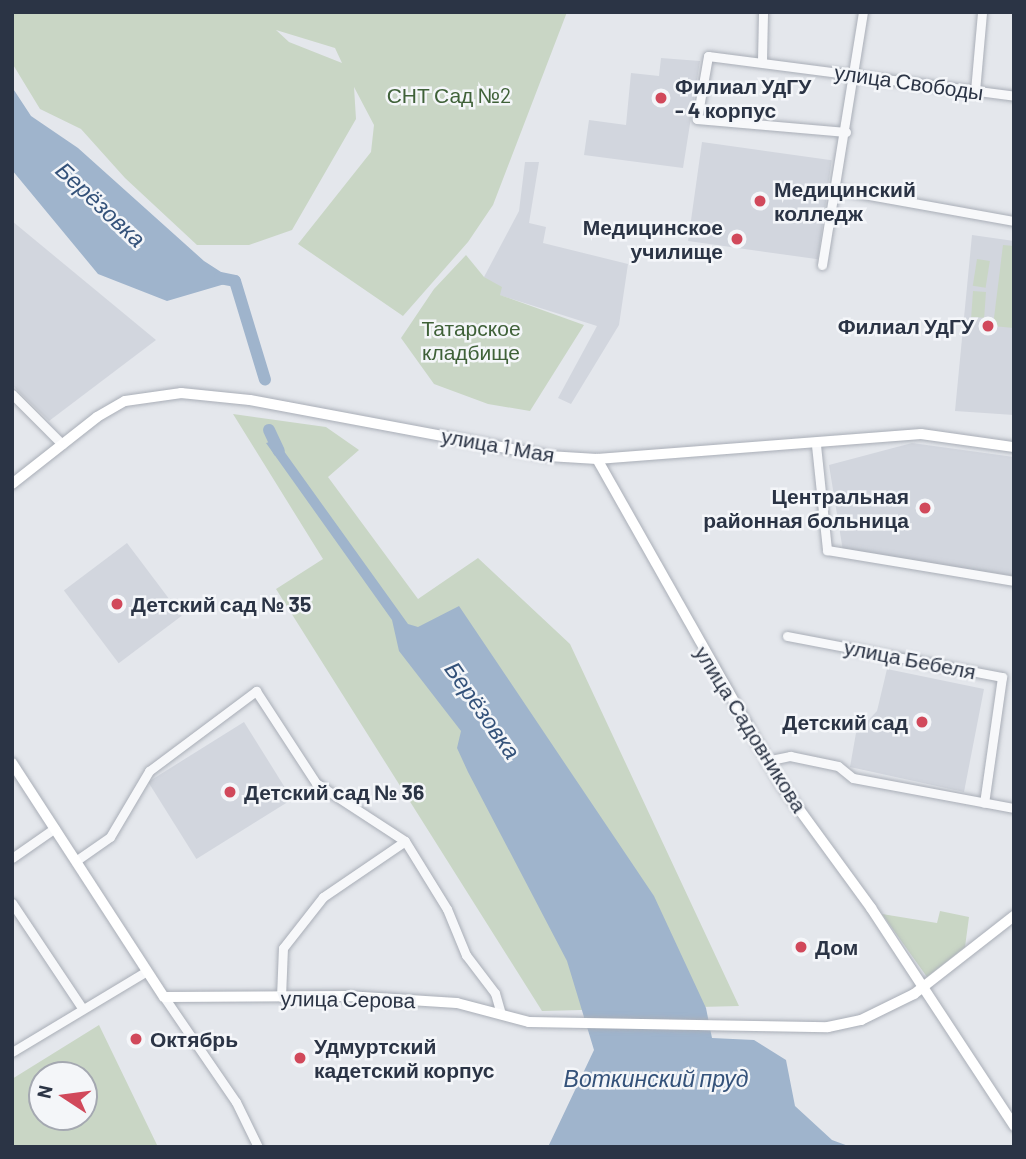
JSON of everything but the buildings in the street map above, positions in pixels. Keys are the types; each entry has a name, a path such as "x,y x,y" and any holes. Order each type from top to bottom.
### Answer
{"main road":[{"name":"улица 1 Мая","path":"12,484 62,444 124,401 181,393 250,400 541,454 597,459 816,445 922,434 1014,447"},
{"name":"улица Садовникова","path":"597,459 766,761 924,986 1014,1126"},
{"path":"12,763 164,997"},
{"name":"улица Серова","path":"164,997 281,997 457,1003 529,1022 828,1027 861,1020 924,986 1014,916"}],"street":[{"path":"762,61 763,12"},
{"path":"822,265 856,74 863,12"},
{"path":"975,91 982,12"},
{"name":"улица Свободы","path":"846,132 697,119 708,56 1014,96"},
{"path":"836,189 1014,221"},
{"path":"12,394 62,444"},
{"path":"816,445 827,550 1014,581"},
{"name":"улица Бебеля","path":"787,636 1002,677 984,803"},
{"path":"77,860 110,837 149,771 256,691 316,783 405,841 447,909 466,955 495,993 501,1014"},
{"path":"766,761 790,755 838,766 853,778 1014,808"},
{"path":"12,858 55,828"},
{"path":"281,997 283,948 323,897 405,841"},
{"path":"12,903 82,1008"},
{"path":"12,1052 147,971"},
{"path":"164,997 236,1102 258,1147"}],"shaded area":[{"name":"Филиал УдГУ - 4 корпус","path":"661,58 700,61 683,168 584,155 589,120 626,125 631,73 659,76"},
{"name":"Медицинский колледж","path":"702,142 832,160 818,259 688,241"},
{"path":"525,162 539,162 529,223 546,227 543,243 628,264 619,325 571,404 558,398 597,326 499,295 484,277 519,211"},
{"path":"12,221 156,340 49,421 12,385"},
{"name":"Филиал УдГУ","path":"972,235 1014,241 1014,415 955,411"},
{"name":"Центральная районная больница","path":"912,443 1014,457 1014,576 843,551 829,465"},
{"path":"127,543 182,616 119,663 64,591"},
{"name":"Детский сад","path":"887,669 984,689 964,792 850,767 856,733 877,711"},
{"path":"244,722 292,799 196,859 148,782"}],"green space":[{"name":"СНТ Сад №2","path":"12,12 567,12 493,205 468,242 403,316 298,244 371,152 374,125 354,87 356,119 292,230 249,245 197,245 125,178 81,129 40,109 12,63","holes":["276,30 335,48 342,63 289,42"]},
{"path":"1003,245 1014,246 1014,328 993,326"},
{"name":"Татарское кладбище","path":"466,255 484,277 502,287 500,295 584,325 530,411 488,404 434,384 401,338 434,289"},
{"path":"977,259 990,261 986,288 973,286"},
{"path":"973,291 986,292 984,318 971,317"},
{"path":"233,414 326,427 359,450 328,477 418,599 478,558 570,644 739,1006 542,1011 276,589 323,559"},
{"path":"940,911 969,917 965,947 927,977 882,914 937,923"},
{"path":"99,1025 158,1147 12,1147 12,1079 28,1069 28,1131 98,1131 98,1061 41,1061"}],"water":[{"path":"12,87 31,116 78,148 204,261 235,281 167,301 98,274 12,170"},
{"name":"Воткинский пруд","path":"276,440 408,624 418,627 459,606 654,896 706,1008 712,1038 754,1040 786,1060 795,1106 832,1140 851,1147 548,1147 594,1050 567,961 468,772 457,748 461,731 399,651 392,620 266,443"}],"waterway":[{"name":"Берёзовка","path":"220,278 235,281 265,380"},
{"name":"Берёзовка","path":"269,430 279,451"}],"place":[{"name":"Филиал УдГУ - 4 корпус","path":"661,98"},
{"name":"Медицинский колледж","path":"760,201"},
{"name":"Медицинское училище","path":"737,239"},
{"name":"Филиал УдГУ","path":"988,326"},
{"name":"Центральная районная больница","path":"925,508"},
{"name":"Детский сад № 35","path":"117,604"},
{"name":"Детский сад","path":"922,722"},
{"name":"Детский сад № 36","path":"230,792"},
{"name":"Дом","path":"801,947"},
{"name":"Октябрь","path":"136,1039"},
{"name":"Удмуртский кадетский корпус","path":"300,1058"}]}
